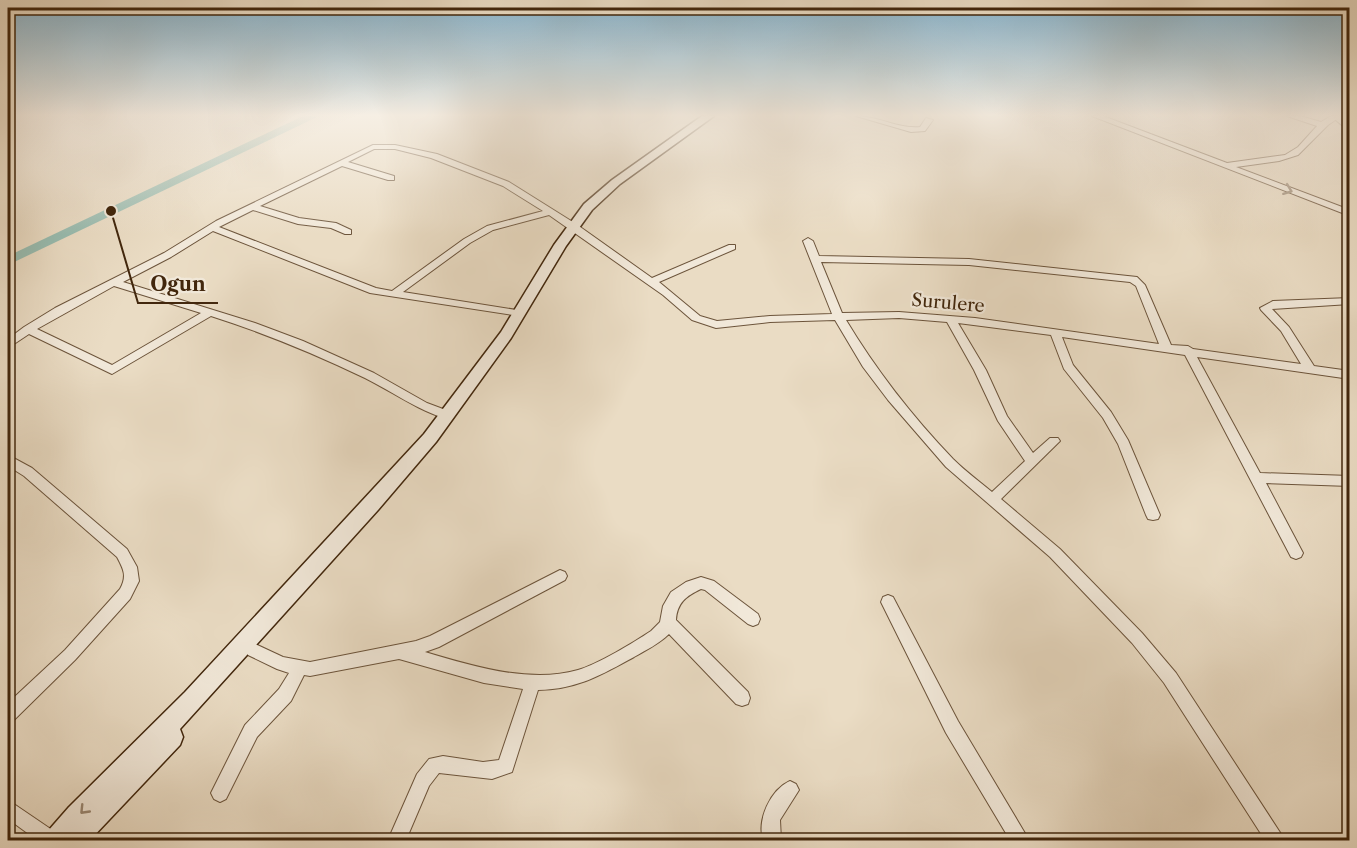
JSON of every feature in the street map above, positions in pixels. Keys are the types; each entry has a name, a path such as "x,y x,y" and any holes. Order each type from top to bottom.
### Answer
{"main road":[{"path":"57,840 193,700 365,513 447,415 603,192 654,156"},
{"path":"74,840 253,650 437,444 507,348 576,230 611,195 665,156"}],"street":[{"name":"Surulere","path":"8,344 28,329 212,228 359,156"},
{"name":"Surulere","path":"432,156 506,184 551,212 651,282 696,318 716,325 770,319 838,316 899,315 950,319 1188,350 1350,375"},
{"path":"1200,156 1350,213"},
{"path":"1226,166 1283,156"},
{"path":"341,163 391,178"},
{"path":"254,207 298,221 333,225 348,232"},
{"path":"394,294 467,241 490,228 551,212"},
{"path":"212,228 365,288 519,313"},
{"path":"808,241 838,316 867,364 892,397 950,464 1055,554 1137,638 1170,678 1275,840"},
{"path":"651,282 732,247"},
{"path":"815,259 969,262 1133,279 1140,285 1166,347"},
{"path":"112,282 211,312 299,344 370,376 423,406 447,415"},
{"path":"1310,369 1285,329 1265,308 1273,304 1350,301"},
{"path":"28,329 112,370 211,312"},
{"path":"950,319 980,370 1002,418 1033,462"},
{"path":"1055,332 1073,373 1107,415 1124,443 1153,515"},
{"path":"1188,350 1296,553"},
{"path":"993,500 1054,441"},
{"path":"8,460 28,471 122,553 130,567 132,581 125,594 70,655 8,714"},
{"path":"1256,478 1350,481"},
{"path":"253,650 282,664 299,669 397,651 434,642 560,576"},
{"path":"397,651 489,675 533,681 573,679 597,670 665,628 671,603 680,594 701,583 709,585 753,619"},
{"path":"888,602 952,727 1020,840"},
{"path":"668,622 742,698"},
{"path":"220,793 251,731 285,694 299,669"},
{"path":"397,840 428,771 435,765 447,764 492,771 506,766 533,681"},
{"path":"772,840 768,831 775,807 790,790"},
{"path":"8,808 52,840"}],"waterway":[{"path":"8,261 230,156"}],"place":[{"name":"Ogun","path":"111,211"}]}
